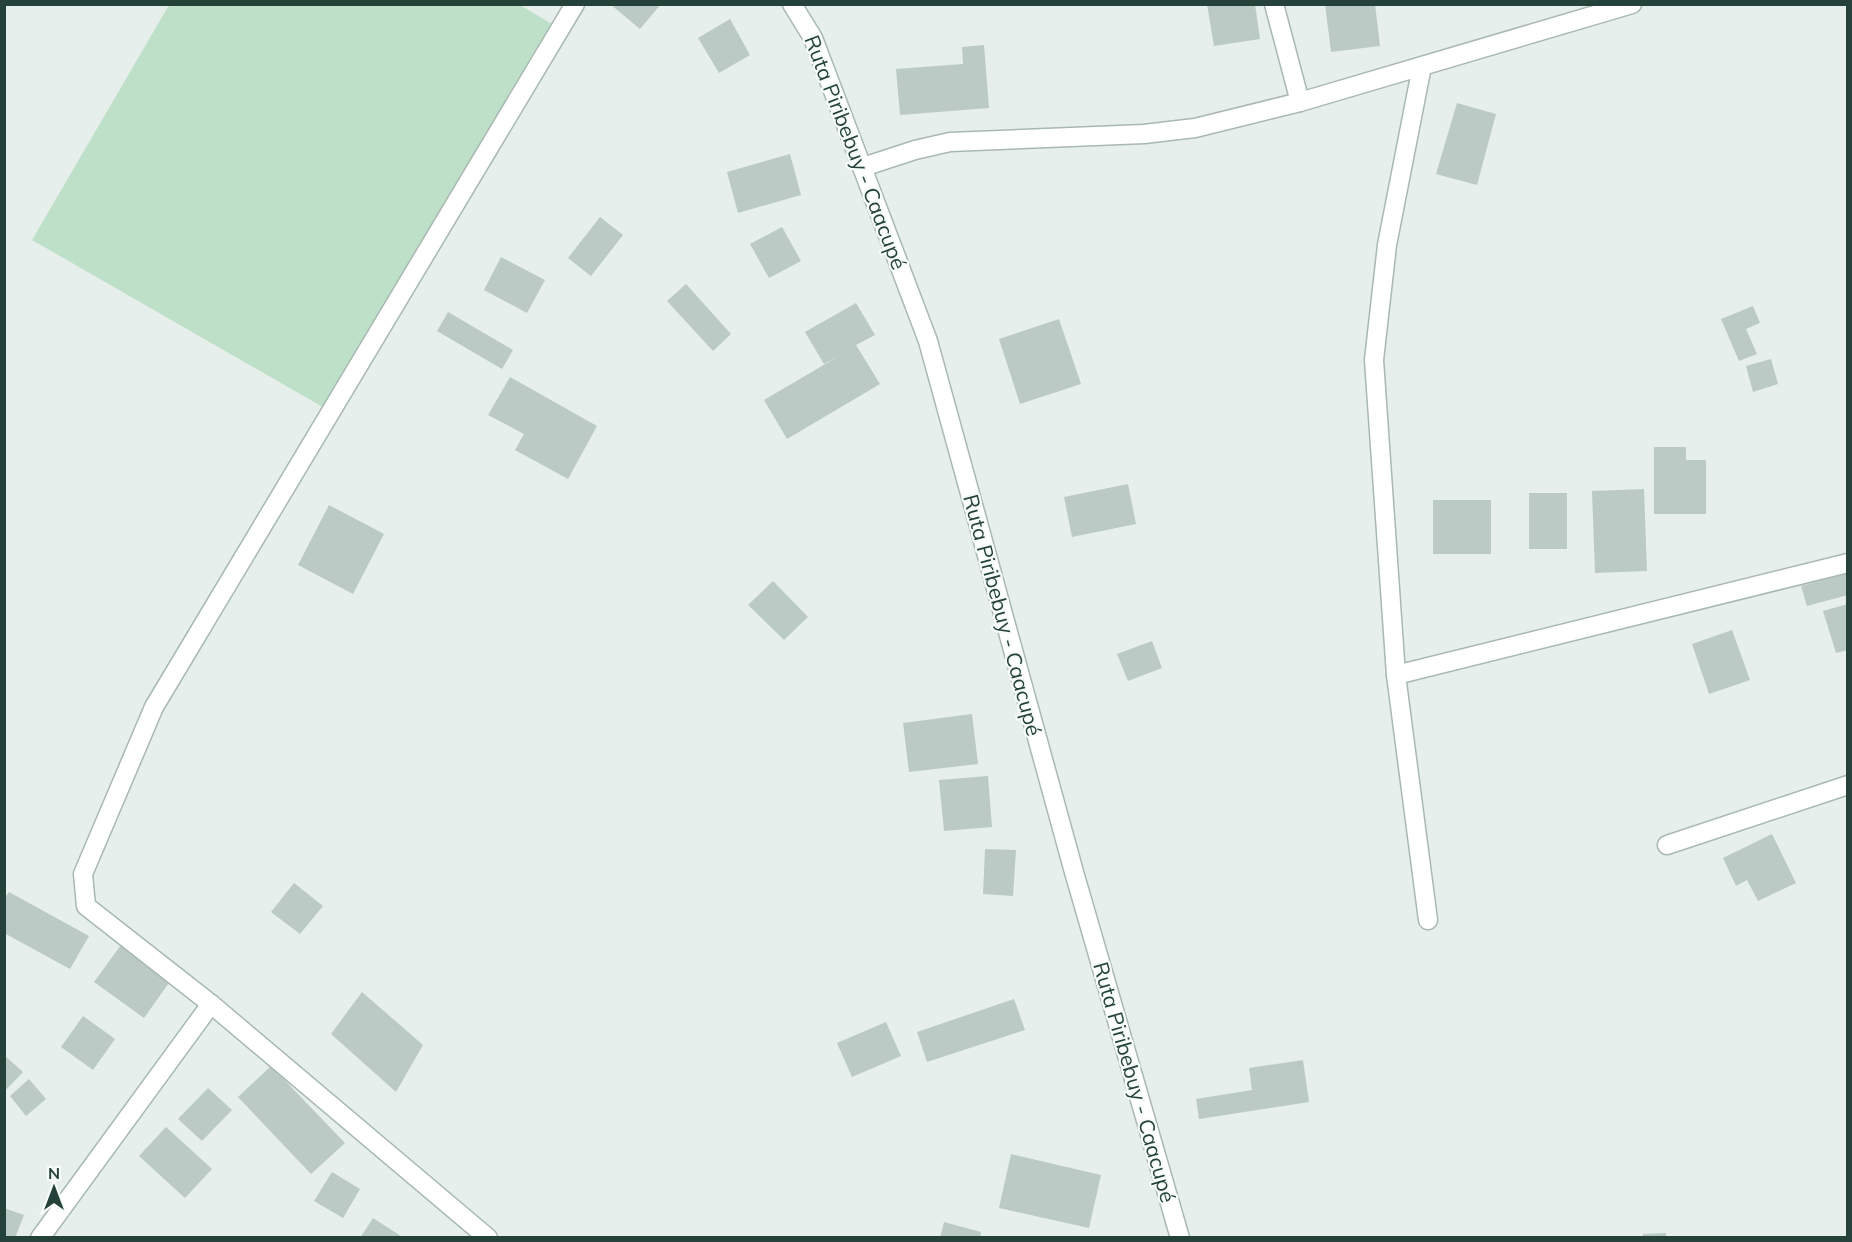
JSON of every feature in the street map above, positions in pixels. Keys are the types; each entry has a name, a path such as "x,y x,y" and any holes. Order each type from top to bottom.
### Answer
{"street":[{"path":"488,1238 211,1004 86,906 83,874 154,707 574,4"},
{"name":"Ruta Piribebuy - Caacupé","path":"792,4 813,38 928,341 1074,872 1180,1238"},
{"path":"1274,4 1300,102"},
{"path":"863,167 915,150 950,142 1144,134 1195,129 1300,102 1632,4"},
{"path":"1422,66 1387,245 1374,360 1396,675 1428,920"},
{"path":"1396,675 1848,563"},
{"path":"1667,845 1848,785"},
{"path":"40,1238 211,1004"}],"green space":[{"path":"518,4 552,24 328,410 32,240 169,5"}],"building":[{"path":"610,4 661,4 640,29"},
{"path":"1207,4 1255,4 1260,39 1214,46"},
{"path":"1325,4 1375,4 1380,46 1331,52"},
{"path":"730,19 750,55 719,73 698,38"},
{"path":"984,45 989,108 900,115 896,69 963,64 962,47"},
{"path":"1457,103 1496,114 1477,185 1436,174"},
{"path":"790,154 801,195 738,213 727,172"},
{"path":"600,217 623,235 591,276 568,258"},
{"path":"782,227 801,261 769,278 750,244"},
{"path":"501,257 545,280 527,313 484,290"},
{"path":"686,284 731,334 713,351 667,301"},
{"path":"856,303 875,335 856,345 880,384 787,439 764,400 839,356 824,364 805,332"},
{"path":"1753,306 1760,323 1746,329 1757,354 1739,361 1721,319"},
{"path":"448,312 513,350 502,369 437,331"},
{"path":"1059,319 1081,384 1020,404 999,339"},
{"path":"1771,359 1778,384 1753,392 1746,366"},
{"path":"510,377 597,426 568,479 515,450 524,434 488,415"},
{"path":"1654,447 1686,447 1686,460 1706,460 1706,514 1654,514"},
{"path":"1128,484 1136,524 1072,537 1064,497"},
{"path":"1644,489 1647,571 1595,573 1592,491"},
{"path":"1529,493 1567,493 1567,549 1529,549"},
{"path":"1433,500 1491,500 1491,554 1433,554"},
{"path":"329,505 384,534 353,594 298,565"},
{"path":"1848,573 1848,595 1807,606 1801,586"},
{"path":"773,581 808,617 784,640 748,605"},
{"path":"1848,604 1848,650 1836,653 1823,611"},
{"path":"1732,630 1750,680 1709,694 1692,644"},
{"path":"1152,641 1162,668 1128,681 1117,654"},
{"path":"972,714 978,764 909,772 903,723"},
{"path":"988,776 992,827 944,831 939,780"},
{"path":"1772,834 1796,883 1758,901 1747,880 1736,886 1723,858"},
{"path":"985,849 1016,850 1013,896 983,894"},
{"path":"294,883 323,906 300,934 271,912"},
{"path":"9,892 89,936 70,969 4,933 4,899"},
{"path":"121,945 171,980 144,1018 94,982"},
{"path":"362,992 423,1045 396,1092 331,1034"},
{"path":"1014,999 1025,1030 927,1062 917,1032"},
{"path":"83,1016 115,1039 93,1070 61,1047"},
{"path":"886,1022 901,1056 852,1077 837,1043"},
{"path":"4,1055 23,1072 4,1092"},
{"path":"1303,1060 1309,1102 1199,1119 1196,1099 1252,1090 1249,1068"},
{"path":"271,1066 345,1143 311,1174 238,1097"},
{"path":"29,1079 46,1099 26,1116 10,1096"},
{"path":"208,1088 232,1110 202,1141 178,1119"},
{"path":"166,1127 212,1169 185,1198 139,1156"},
{"path":"1011,1154 1101,1175 1089,1228 999,1208"},
{"path":"332,1172 360,1189 343,1218 314,1201"},
{"path":"4,1208 24,1215 15,1238 4,1238"},
{"path":"373,1218 404,1238 360,1238"},
{"path":"944,1222 981,1232 980,1238 940,1238"},
{"path":"1666,1233 1666,1238 1643,1238 1643,1234"}]}
